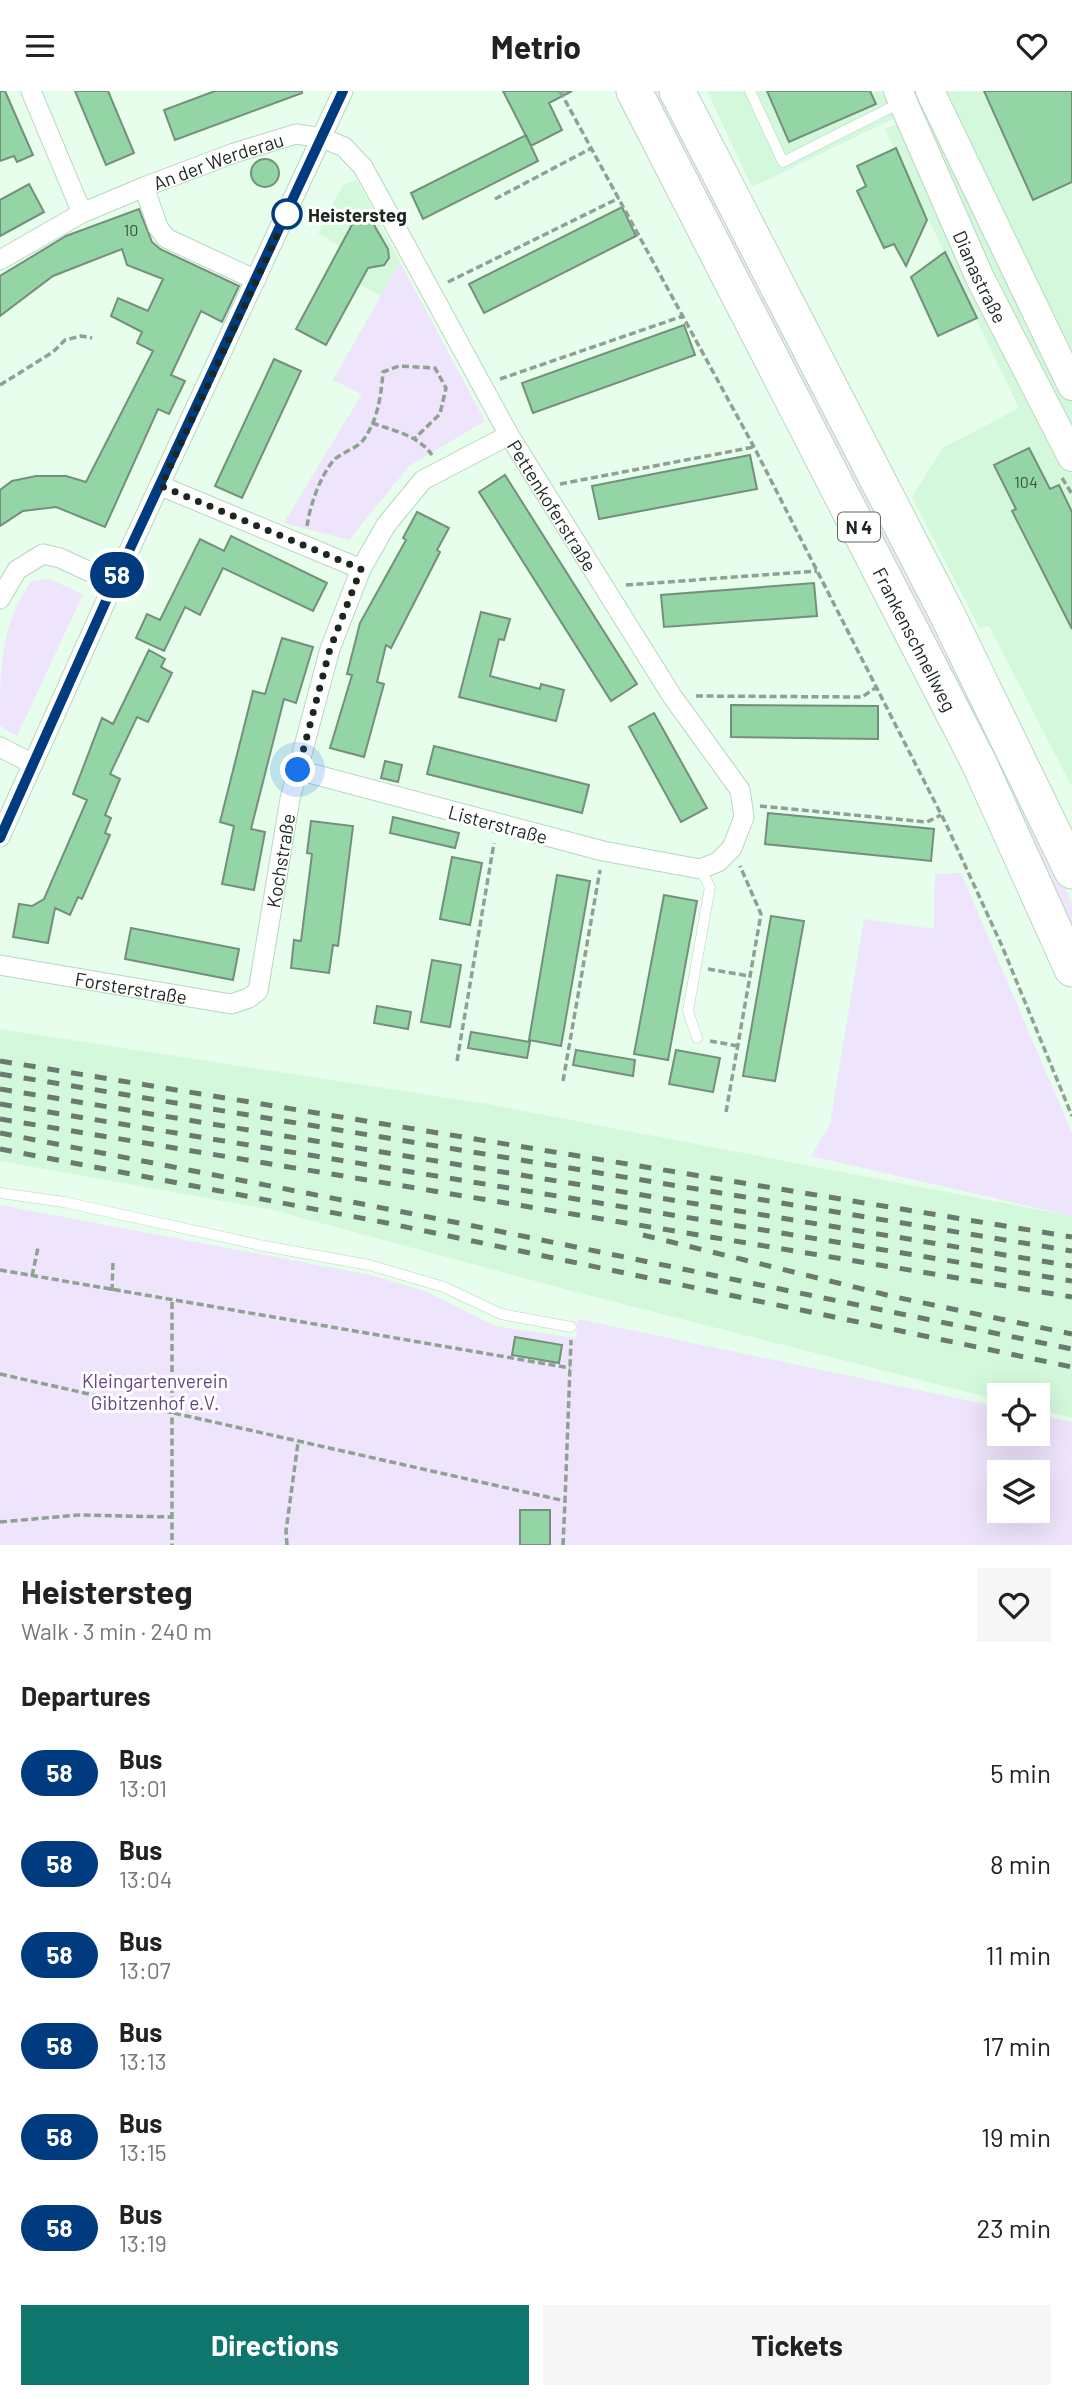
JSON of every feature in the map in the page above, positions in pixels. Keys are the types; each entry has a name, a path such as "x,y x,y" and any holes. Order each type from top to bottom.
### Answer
{"highway":[{"name":"Frankenschnellweg","path":"634,91 979,763 1072,969"},
{"name":"Frankenschnellweg","path":"677,91 946,612 1072,871"}],"main road":[{"name":"Dianastraße","path":"930,91 1072,386"},
{"name":"Dianastraße","path":"900,96 980,278 1062,416 1072,457"}],"street":[{"path":"31,91 82,213"},
{"path":"0,838 114,583 344,91"},
{"name":"An der Werderau","path":"256,280 166,238 158,227 144,187 234,153 296,134 322,138"},
{"name":"Pettenkoferstraße","path":"322,138 344,147 363,167 509,435 672,696 740,790 742,804"},
{"path":"0,260 82,213 144,187"},
{"name":"Kochstraße","path":"258,991 289,799 330,649 361,569 386,525 423,480 509,435"},
{"path":"161,486 361,569"},
{"path":"0,599 17,570 43,554 60,558 114,583"},
{"path":"0,747 33,764"},
{"name":"Listerstraße","path":"298,770 603,851 700,869"},
{"path":"700,869 718,862 732,848 744,817 742,804"},
{"name":"Forsterstraße","path":"0,965 231,1004 249,998 258,991"}],"lane":[{"path":"750,91 783,162 900,96"},
{"path":"697,1038 688,1011 710,887 700,869"},
{"path":"0,1193 64,1202 264,1247 369,1265 444,1287 501,1314 572,1328"}],"path":[{"path":"560,91 754,447 941,815 1002,946 1072,1117"},
{"path":"495,199 590,149"},
{"path":"430,291 618,198"},
{"path":"482,386 683,316"},
{"path":"0,385 53,352 65,340 81,335 92,338"},
{"path":"304,545 309,508 334,461 363,441 379,407 383,372 399,366 435,368 446,388 440,414 415,438"},
{"path":"372,423 424,443 441,469"},
{"path":"542,488 754,447"},
{"path":"603,586 817,571"},
{"path":"672,696 862,697 877,687"},
{"path":"742,804 928,822 941,815"},
{"path":"457,1061 497,824"},
{"path":"726,1112 761,914 732,848"},
{"path":"564,1081 603,851"},
{"path":"696,966 750,976"},
{"path":"697,1038 738,1046"},
{"path":"32,1276 38,1248"},
{"path":"112,1291 113,1261"},
{"path":"0,1270 570,1369"},
{"path":"172,1301 172,1545"},
{"path":"563,1545 572,1328"},
{"path":"0,1374 565,1501"},
{"path":"287,1545 285,1531 298,1443"},
{"path":"0,1522 78,1515 172,1517"}],"shaded area":[{"path":"707,91 886,91 897,117 752,187"},
{"path":"945,91 1072,91 1072,787 989,626 980,629 912,497 943,448 1019,408 885,129 949,100"},
{"path":"357,180 400,262 381,296 359,284 369,264 318,233 343,185"},
{"path":"0,1029 487,1104 1072,1216 1072,1418 1050,1412 1050,1383 987,1383 987,1397 572,1291 273,1210 0,1161"}],"green space":[{"path":"646,91 662,91 851,455 1053,862 1072,904 1072,943"},
{"path":"400,262 485,421 409,466 349,540 284,523 362,394 333,380"},
{"path":"49,579 83,594 17,736 0,726 4,649 13,613 21,596 32,581"},
{"path":"961,873 1072,1133 1072,1216 811,1156 830,1124 864,919 934,929 935,874"},
{"name":"Kleingartenverein Gibitzenhof e.V.","path":"0,1205 370,1275 425,1291 495,1326 576,1338 578,1319 987,1404 987,1446 1050,1446 1050,1417 1072,1422 1072,1545 0,1545"}],"building":[{"path":"0,91 5,91 33,155 17,162 14,156 0,161"},
{"path":"75,91 108,91 134,153 106,165"},
{"path":"215,91 302,93 175,140 164,110"},
{"path":"503,91 572,91 549,103 562,130 531,146"},
{"path":"767,91 870,91 876,104 789,142"},
{"path":"984,91 1072,91 1072,182 1033,200"},
{"path":"526,135 538,161 423,219 411,193"},
{"path":"896,148 927,220 906,266 894,244 884,248 857,191 866,186 857,166"},
{"path":"265,159 275,163 279,173 275,183 265,187 255,183 251,173 255,163"},
{"path":"29,184 44,212 0,236 0,200"},
{"path":"622,207 636,236 484,313 469,284"},
{"path":"139,209 152,242 160,249 239,286 222,322 201,311 171,375 185,381 169,414 158,409 105,527 56,507 23,511 0,526 0,490 12,481 36,476 66,476 86,482 153,351 137,343 142,332 111,316 118,298 148,311 163,279 127,265 122,249 53,276 0,316 0,276 66,236"},
{"path":"367,213 388,249 389,258 384,265 368,268 326,345 296,329 354,221"},
{"path":"945,252 977,318 938,336 911,277"},
{"path":"684,325 695,355 533,413 522,383"},
{"path":"274,359 301,371 242,498 215,486"},
{"path":"1029,448 1050,489 1059,485 1072,512 1072,629 1012,511 1016,509 994,465"},
{"path":"750,455 757,489 599,519 592,486"},
{"path":"505,475 637,684 611,701 479,492"},
{"path":"417,512 449,528 437,550 440,552 391,648 386,645 377,682 384,684 364,757 330,748 352,675 347,674 360,623 406,540 403,538"},
{"path":"231,536 327,583 313,611 223,568 200,615 185,607 164,651 136,638 147,614 160,620 200,539 224,551"},
{"path":"814,583 817,616 664,627 661,595"},
{"path":"481,612 510,619 504,640 499,639 490,676 540,689 541,684 564,690 556,721 459,697"},
{"path":"282,638 313,647 296,703 284,699 251,829 265,832 254,890 222,884 234,826 220,822 253,691 265,694"},
{"path":"149,650 165,659 161,667 172,673 148,722 137,717 110,774 120,779 105,815 111,818 105,833 110,835 82,899 78,897 70,915 55,908 48,943 13,937 19,904 32,906 44,899 87,800 73,794 102,718 113,724"},
{"path":"731,705 878,706 878,739 731,737"},
{"path":"654,713 707,808 681,822 629,727"},
{"path":"434,746 589,785 582,813 427,774"},
{"path":"385,761 402,765 398,782 381,778"},
{"path":"768,813 934,829 931,861 765,844"},
{"path":"393,817 459,833 455,848 390,833"},
{"path":"311,821 353,826 338,946 333,945 329,973 291,968 294,940 301,941 312,854 307,853"},
{"path":"452,857 482,863 470,925 440,919"},
{"path":"557,875 590,881 561,1046 529,1040"},
{"path":"664,895 697,901 668,1060 634,1054"},
{"path":"771,916 804,921 775,1081 743,1076"},
{"path":"131,928 239,949 233,980 125,959"},
{"path":"432,960 461,965 450,1027 421,1022"},
{"path":"377,1006 411,1012 408,1029 374,1023"},
{"path":"471,1032 530,1042 527,1058 468,1048"},
{"path":"576,1050 635,1060 633,1076 573,1065"},
{"path":"676,1050 720,1058 713,1092 669,1084"},
{"path":"515,1337 562,1345 559,1363 512,1355"},
{"path":"520,1510 550,1510 550,1545 520,1545"}],"railway":[{"path":"0,1061 1072,1237"},
{"path":"0,1074 1072,1251"},
{"path":"0,1089 1072,1266"},
{"path":"0,1104 1072,1281"},
{"path":"0,1119 1072,1297"},
{"path":"0,1133 459,1223 1072,1349"},
{"path":"0,1149 387,1223 1072,1367"},
{"path":"643,1235 895,1297 1072,1334"}],"bus line":[{"name":"58","path":"0,838 114,583 343,91"}],"place":[{"name":"Heistersteg","path":"287,214"}],"route":[{"path":"287,214 161,486 361,569 330,649 298,770"}]}
